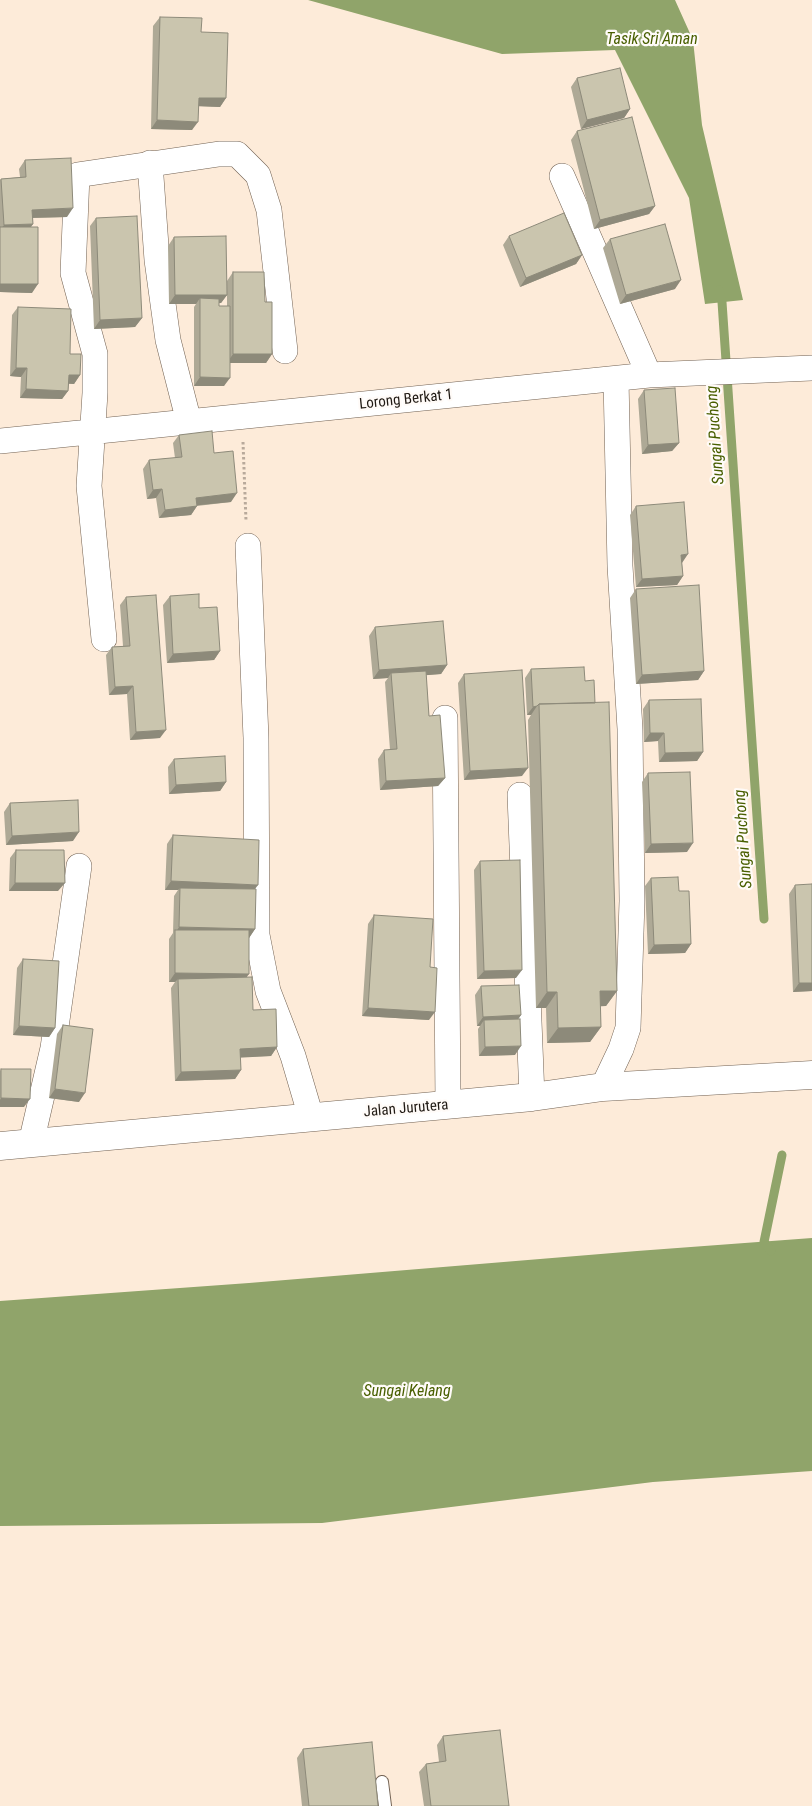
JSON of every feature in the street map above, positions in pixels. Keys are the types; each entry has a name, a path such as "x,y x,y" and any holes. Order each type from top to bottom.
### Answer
{"street":[{"path":"104,639 88,486 95,393 95,354 73,273 78,175 150,163 219,154 237,154 258,175 269,210 285,351"},
{"path":"150,163 157,260 168,340 190,422"},
{"path":"562,176 649,375"},
{"name":"Lorong Berkat 1","path":"0,441 616,380 649,375 812,368"},
{"path":"603,1087 621,1049 628,1028 632,901 630,729 620,566 616,380"},
{"path":"248,546 256,738 257,935 268,991 293,1056 311,1117"},
{"path":"445,718 448,1105"},
{"path":"520,795 532,1097"},
{"path":"31,1143 53,1048 79,866"},
{"name":"Jalan Jurutera","path":"0,1146 532,1097 603,1087 812,1075"}],"lane":[{"path":"382,1782 385,1806"}],"path":[{"path":"242,417 248,546"}],"water":[{"name":"Tasik Sri Aman","path":"308,0 675,0 693,40 702,125 743,300 705,304 689,198 615,50 502,54"},
{"name":"Sungai Kelang","path":"812,1238 812,1471 653,1482 322,1523 0,1526 0,1301"}],"building":[{"path":"160,17 202,18 201,32 228,33 226,98 199,98 198,122 157,120"},
{"path":"620,68 630,109 587,120 577,78"},
{"path":"632,117 655,206 600,220 577,131"},
{"path":"71,158 73,208 32,210 33,224 4,225 1,179 26,177 25,160"},
{"path":"564,213 582,255 526,278 509,236"},
{"path":"137,216 142,318 100,320 96,218"},
{"path":"665,224 681,280 626,295 610,239"},
{"path":"0,227 38,227 38,284 0,284"},
{"path":"226,236 227,295 175,295 174,237"},
{"path":"233,272 264,272 265,302 272,302 272,354 233,354"},
{"path":"200,298 219,299 219,306 230,306 230,378 200,377"},
{"path":"18,307 71,309 70,354 81,354 80,375 69,375 68,391 26,389 27,368 16,368"},
{"path":"675,388 679,443 648,445 644,390"},
{"path":"212,431 214,453 233,451 237,493 196,498 197,506 165,510 162,489 153,490 149,460 182,457 179,435"},
{"path":"684,502 688,554 681,555 683,576 642,579 636,506"},
{"path":"699,585 704,671 642,675 636,589"},
{"path":"199,594 199,608 217,607 220,651 173,654 170,596"},
{"path":"156,595 166,730 136,732 133,686 115,687 112,647 130,646 126,597"},
{"path":"443,621 447,665 379,670 375,627"},
{"path":"584,667 585,681 594,680 595,703 539,704 533,707 531,669"},
{"path":"522,670 528,768 470,771 464,674"},
{"path":"426,671 429,716 440,715 445,778 386,781 384,750 397,749 391,673"},
{"path":"701,699 703,752 665,753 664,733 650,733 649,700"},
{"path":"609,702 617,991 600,991 601,1027 558,1028 557,992 547,992 539,704"},
{"path":"225,756 226,782 176,785 174,759"},
{"path":"690,772 693,843 651,844 648,773"},
{"path":"78,800 79,832 12,836 10,803"},
{"path":"173,835 259,840 258,885 171,881"},
{"path":"16,850 64,850 65,883 15,883"},
{"path":"520,860 522,970 484,971 480,861"},
{"path":"678,877 679,891 689,891 691,944 654,945 651,878"},
{"path":"812,884 812,983 799,983 795,885"},
{"path":"180,888 256,889 255,929 179,927"},
{"path":"374,915 433,919 430,967 437,968 435,1012 368,1008"},
{"path":"175,930 249,930 249,974 175,973"},
{"path":"23,959 59,961 55,1028 19,1026"},
{"path":"252,977 253,1010 276,1009 277,1047 240,1049 241,1070 181,1072 178,979"},
{"path":"519,985 521,1015 483,1017 481,986"},
{"path":"520,1019 521,1046 485,1047 484,1020"},
{"path":"63,1025 93,1029 85,1093 55,1089"},
{"path":"1,1069 31,1069 30,1099 1,1098"},
{"path":"500,1730 509,1806 431,1806 426,1764 446,1761 443,1736"},
{"path":"372,1742 378,1806 309,1806 303,1749"}],"waterway":[{"name":"Sungai Puchong","path":"719,290 722,302 764,919"},
{"name":"Sungai Puchong","path":"771,1251 764,1242 782,1155"}]}
